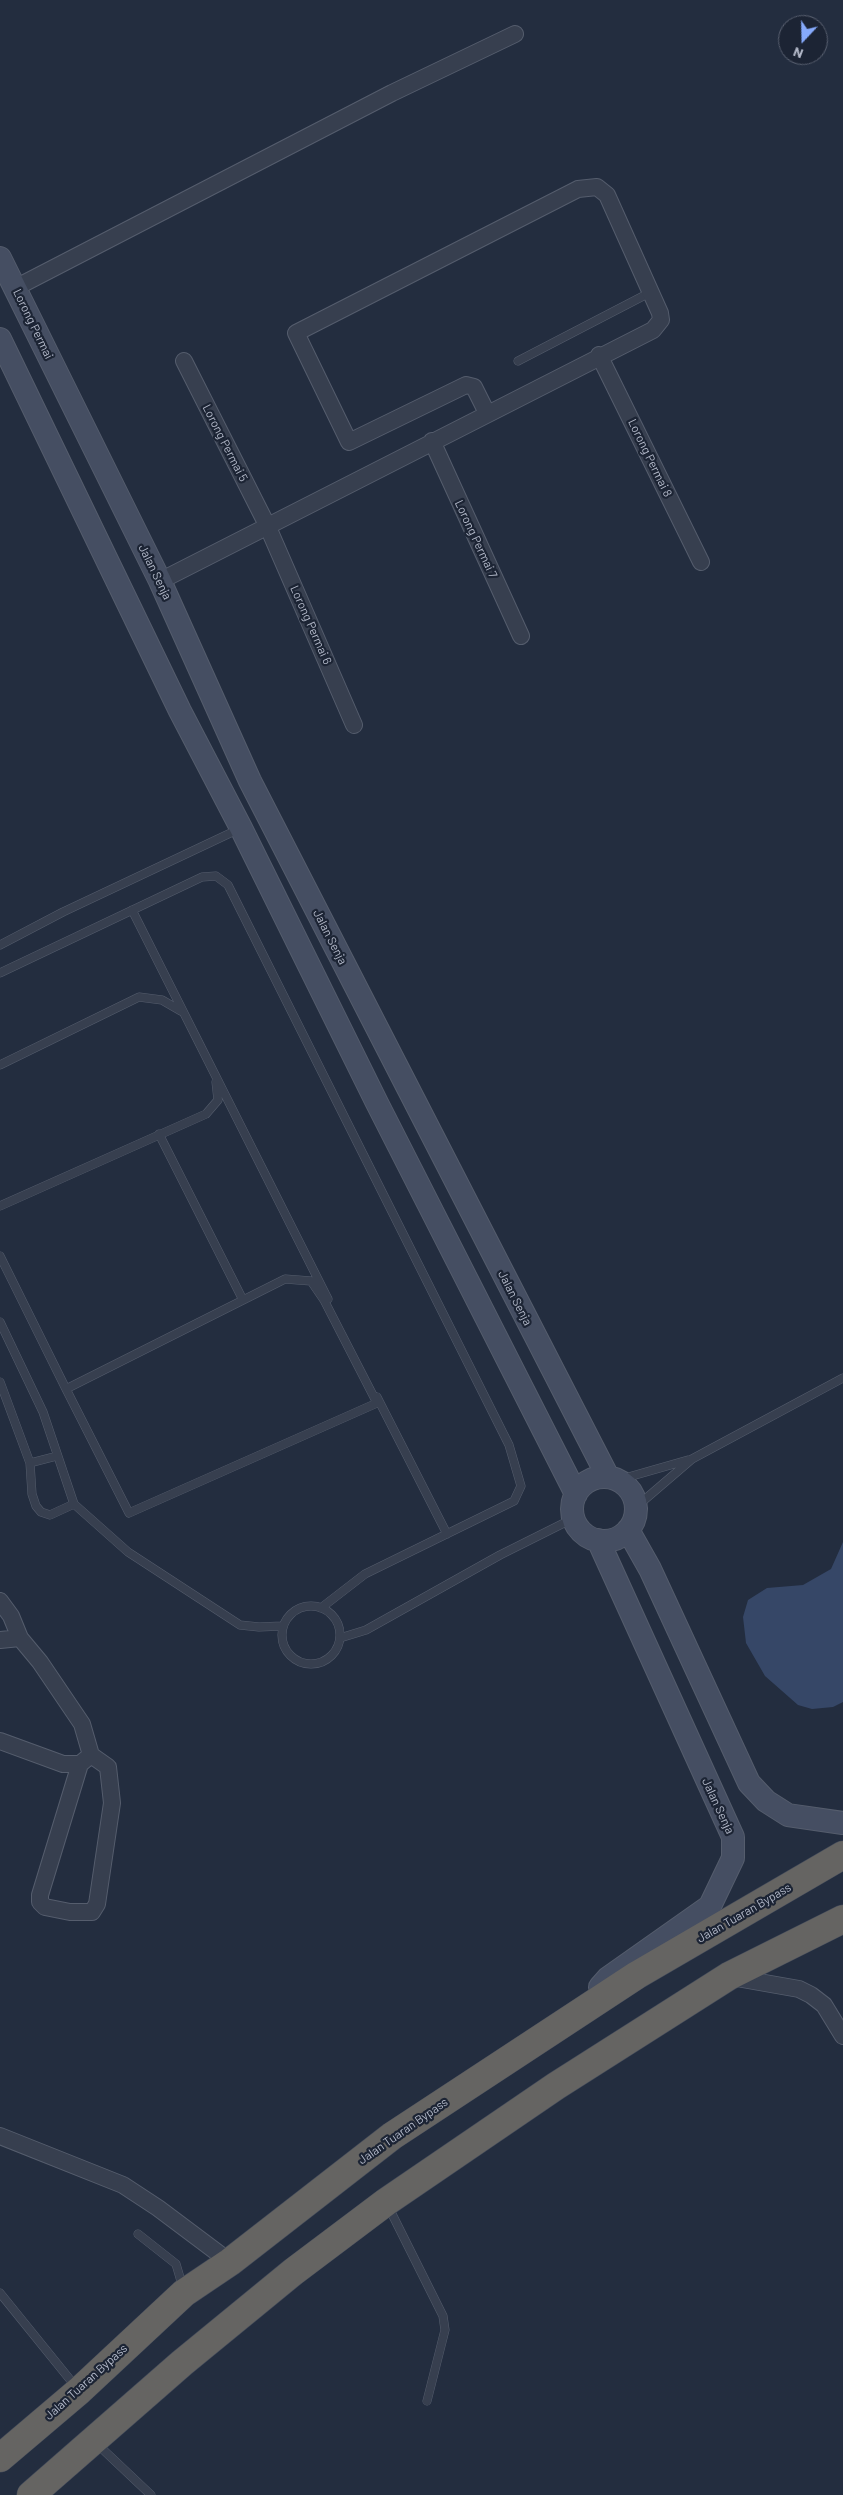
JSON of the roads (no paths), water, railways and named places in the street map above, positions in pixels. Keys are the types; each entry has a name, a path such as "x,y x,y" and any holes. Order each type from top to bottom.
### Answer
{"highway":[{"name":"Jalan Tuaran Bypass","path":"0,2458 79,2391 184,2293 230,2262 392,2136 637,1975 843,1855"},
{"path":"31,2495 93,2439 286,2278 386,2202 556,2086 729,1976 843,1919"}],"main road":[{"name":"Lorong Permai","path":"0,258 66,391"},
{"path":"0,339 180,711 241,828 377,1103 576,1494"},
{"name":"Jalan Senja","path":"66,391 160,580 250,781 613,1479 630,1491 636,1507"},
{"path":"574,1518 573,1502 576,1494 589,1481 613,1479"},
{"path":"598,1540 614,1538 628,1530 633,1522 636,1507"},
{"name":"Jalan Senja","path":"568,2020 608,1978 710,1906 733,1858 733,1837 598,1540 583,1532 574,1518"},
{"path":"628,1530 650,1570 749,1783 766,1801 788,1815 843,1823"}],"street":[{"path":"15,288 392,93 515,34"},
{"path":"160,580 487,413 599,355 653,330 661,320 651,292 607,196 597,187 578,189 296,333 349,442 466,385 474,386 487,413"},
{"name":"Lorong Permai 8","path":"599,355 701,562"},
{"name":"Lorong Permai 5","path":"184,361 267,525"},
{"name":"Lorong Permai 7","path":"432,441 521,636"},
{"name":"Lorong Permai 6","path":"267,525 354,725"},
{"path":"0,1601 12,1616 20,1638 40,1662 82,1724 86,1760 40,1895 40,1902 44,1907 70,1912 92,1912 100,1895 112,1803 108,1767 86,1760 63,1764 0,1741"},
{"path":"0,1640 20,1638"},
{"path":"729,1976 799,1989 811,1995 824,2005 843,2036"},
{"path":"0,2136 123,2185 158,2208 230,2262"}],"lane":[{"path":"518,361 651,292"},
{"path":"0,945 63,912 241,828"},
{"path":"0,973 202,877 216,876 228,885 509,1445 521,1486 514,1502 364,1574 321,1608"},
{"path":"132,910 447,1534"},
{"path":"0,1066 139,997 162,1000 181,1009 216,1083 218,1100 206,1114 0,1206"},
{"path":"159,1134 243,1300"},
{"path":"0,1256 66,1389 129,1513 377,1404 324,1300 311,1281 285,1279 66,1389"},
{"path":"0,1322 43,1412 74,1504 128,1552 240,1625 259,1628 282,1626"},
{"path":"636,1507 692,1459 843,1378"},
{"path":"0,1382 30,1462 33,1501 41,1512 50,1515 74,1504"},
{"path":"30,1462 57,1456"},
{"path":"613,1479 692,1459"},
{"path":"340,1638 366,1630 492,1559 574,1518"},
{"path":"312,1606 321,1608 330,1612 336,1620 340,1638 337,1648 324,1661 305,1663 288,1654 283,1645 282,1626 294,1611 312,1606"},
{"path":"386,2202 443,2316 445,2330 427,2401"},
{"path":"138,2234 176,2264 184,2293"},
{"path":"0,2292 79,2391"},
{"path":"93,2439 151,2495"}],"water":[{"path":"843,1542 843,1702 833,1707 812,1709 798,1705 765,1676 746,1643 743,1617 748,1600 767,1588 803,1585 831,1569"}]}
